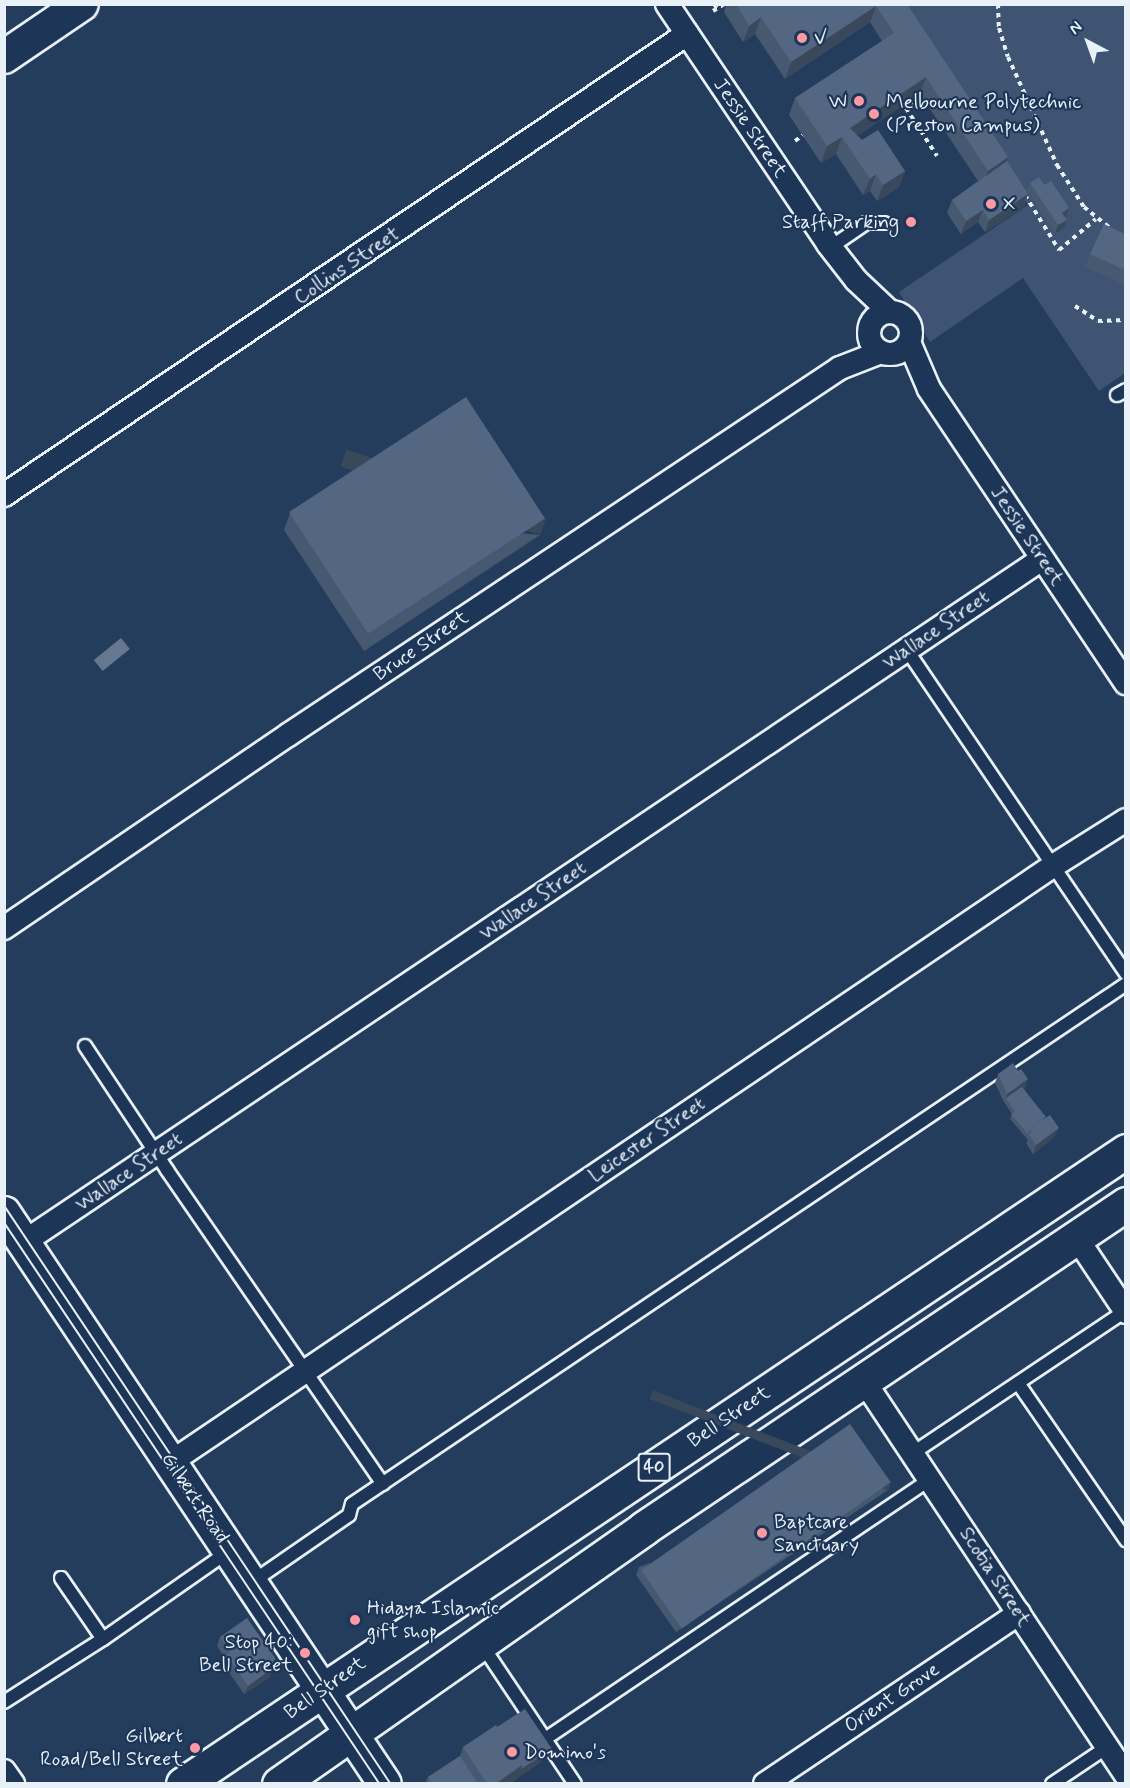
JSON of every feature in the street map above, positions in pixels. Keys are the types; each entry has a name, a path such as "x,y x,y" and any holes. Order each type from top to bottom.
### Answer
{"highway":[{"name":"Bell Street","path":"183,1784 1125,1151"},
{"name":"40","path":"279,1784 644,1528 1125,1204"}],"street":[{"name":"Jessie Street","path":"667,4 831,247 856,280 890,312 900,314 907,320 911,329 884,341"},
{"path":"4,57 81,5"},
{"name":"Collins Street","path":"4,495 687,34"},
{"name":"Jessie Street","path":"856,280 884,341 929,389 1125,683"},
{"name":"Bruce Street","path":"4,928 297,729 884,341 879,315 890,312"},
{"name":"Wallace Street","path":"24,1242 1042,559"},
{"name":"Leicester Street","path":"171,1462 1053,866 1125,820"},
{"name":"Gilbert Road","path":"4,1214 323,1688 385,1784"},
{"path":"1076,1237 1125,1312"},
{"name":"Scotia Street","path":"864,1381 1125,1775"},
{"name":"Orient Grove","path":"765,1784 1018,1613"},
{"path":"4,1771 13,1784"}],"lane":[{"path":"831,247 866,223 884,223"},
{"path":"907,650 1125,974"},
{"path":"252,1582 349,1515 352,1504 1125,984"},
{"path":"85,1046 156,1154 383,1484"},
{"path":"913,1453 1125,1312"},
{"path":"1018,1383 1125,1540"},
{"path":"545,1739 930,1479"},
{"path":"4,1702 103,1639 230,1550"},
{"path":"61,1578 103,1639"},
{"path":"481,1643 574,1784"},
{"path":"1052,1784 1107,1746"}],"path":[{"path":"717,4 712,12 724,4"},
{"path":"998,4 999,28 1008,57 1057,165 1084,207 1096,219 1116,231"},
{"path":"922,97 906,108 937,156"},
{"path":"795,141 803,135"},
{"path":"1019,186 1059,250 1096,219"},
{"path":"1075,306 1098,321 1125,320"}],"shaded area":[{"path":"894,5 1125,5 1125,373 1099,391 1023,278 930,342 899,292 1028,205"},
{"path":"121,638 130,649 103,671 94,660"}],"building":[{"path":"736,4 907,4 1008,157 988,171 926,77 850,128 862,140 878,130 905,171 883,185 876,174 870,179 842,137 827,146 795,98 894,33 876,6 791,62 761,17 749,26"},
{"name":"X","path":"1007,161 1028,194 989,220 983,210 966,221 952,200"},
{"path":"1039,177 1044,185 1051,181 1069,208 1062,213 1067,220 1058,225 1030,183"},
{"path":"1104,224 1125,234 1125,270 1090,254"},
{"path":"466,397 545,519 368,634 289,512"},
{"path":"1013,1063 1018,1071 1021,1069 1028,1079 1007,1094 998,1074"},
{"path":"1022,1087 1046,1117 1029,1129 1028,1134 1011,1114 1015,1112 1006,1098"},
{"path":"1050,1115 1059,1128 1036,1145 1029,1135 1032,1133 1029,1129"},
{"name":"Baptcare Sanctuary","path":"850,1424 891,1482 682,1628 641,1570"},
{"path":"247,1618 275,1658 273,1668 248,1686 226,1655 230,1652 220,1637"},
{"path":"525,1709 552,1749 521,1769 522,1765 497,1727"},
{"path":"496,1725 522,1765 495,1784 487,1784 463,1747"},
{"path":"460,1756 478,1784 432,1784 428,1777"}],"tram line":[{"path":"4,1205 391,1784"},
{"path":"4,1222 380,1784"}],"place":[{"name":"V","path":"802,38"},
{"name":"W","path":"859,101"},
{"name":"Melbourne Polytechnic (Preston Campus)","path":"874,114"},
{"name":"X","path":"991,204"},
{"name":"Staff Parking","path":"911,222"},
{"name":"Baptcare Sanctuary","path":"762,1533"},
{"name":"Hidaya Islamic gift shop","path":"355,1620"},
{"name":"Stop 40: Bell Street","path":"305,1653"},
{"name":"Gilbert Road/Bell Street","path":"195,1748"},
{"name":"Domino's","path":"512,1752"}]}
